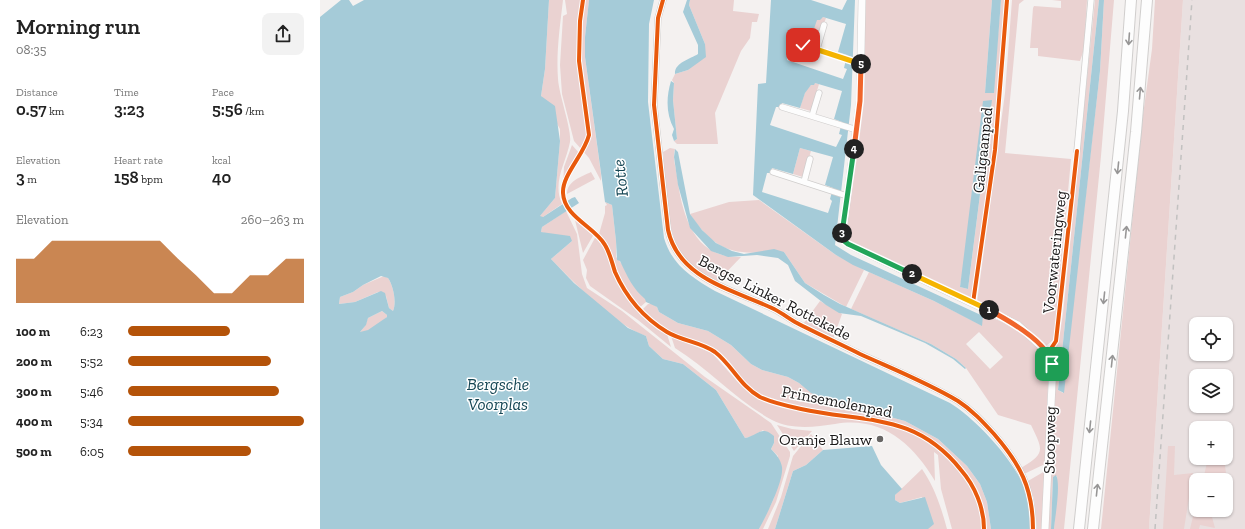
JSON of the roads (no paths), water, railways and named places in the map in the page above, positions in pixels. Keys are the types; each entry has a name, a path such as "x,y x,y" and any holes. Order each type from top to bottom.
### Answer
{"highway":[{"path":"1079,529 1124,111 1131,0"},
{"path":"1093,529 1136,132 1147,0"}],"street":[{"name":"Bergse Linker Rottekade","path":"663,0 658,18 654,104 668,230 670,241 676,252 694,271 719,285 775,309 819,334 960,402 983,422 1016,462 1029,492 1033,513 1033,529"},
{"path":"773,172 844,195 854,129 860,101 862,0"},
{"path":"1077,151 1091,0"},
{"path":"817,49 824,25"},
{"path":"803,45 861,63"},
{"path":"812,116 819,93"},
{"path":"782,107 854,129"},
{"path":"804,182 810,159"},
{"name":"Stoopweg","path":"844,195 842,237 845,242 1018,325 1048,353 1052,364 1045,529"}],"water":[{"name":"Bergsche Voorplas","path":"341,0 349,0 353,6 364,0 549,0 545,69 541,96 555,106 560,141 555,198 540,216 543,217 575,197 579,203 542,227 541,232 570,236 572,241 551,259 574,283 628,328 646,336 649,346 663,359 683,364 716,390 745,438 763,431 766,431 774,436 774,443 771,449 781,462 782,473 774,498 759,529 320,529 320,17","holes":["381,276 388,278 391,285 394,294 393,311 389,308 385,293 381,291 355,302 339,304 340,297 353,292","382,311 387,315 387,317 368,330 360,332 366,325 368,318"]},
{"name":"Rotte","path":"589,0 654,0 649,24 648,102 664,238 672,256 677,263 698,281 715,291 950,403 960,410 993,441 1020,478 1025,489 1030,514 1031,529 991,529 987,502 980,484 967,466 938,439 905,421 830,401 811,393 799,383 788,377 762,370 751,364 731,345 708,331 678,323 659,312 657,307 646,302 631,282 620,261 617,260 612,205 605,202 585,57 585,37"},
{"path":"687,0 690,0 689,5 705,44 706,57 688,70 675,74 675,70 680,64 698,54 698,45 683,12"},
{"path":"771,0 811,0 842,10 847,0 855,0 851,105 835,245 851,255 983,316 982,326 934,301 853,265 836,255 753,195 758,84 766,83","holes":["823,17 846,24 838,52 847,55 844,68 847,69 843,79 787,60 793,43 797,44 798,39 810,40 817,20 820,20","815,83 842,91 834,119 842,122 839,134 842,135 836,147 770,125 776,107 781,107 782,103 800,108 805,93 811,85 814,85","800,148 833,157 825,185 833,188 830,199 832,201 828,213 762,192 767,173 771,173 772,168 793,174"]},
{"path":"992,0 1001,0 994,93 985,93"},
{"path":"1099,0 1104,0 1100,71 1064,393 1058,390"},
{"path":"671,81 674,83 673,100 677,139 674,141 672,135 674,129 668,112 668,94"},
{"path":"992,100 968,289 960,287 983,101"},
{"path":"675,149 678,152 690,214 702,230 716,243 732,251 744,254 774,249 784,252 805,283 840,304 931,344 956,359 966,368 965,369 953,359 925,343 861,316 839,313 795,281 788,265 778,258 757,255 728,257 711,251 690,228 678,185 674,157"},
{"path":"872,446 881,465 902,489 895,495 895,500 900,503 925,497 934,524 928,529 775,529 793,471 806,465 823,450"},
{"path":"1056,475 1058,486 1057,501 1054,529 1051,529 1053,477"}],"railway":[{"path":"1155,529 1192,0"}],"place":[{"name":"Oranje Blauw","path":"880,439"}]}
